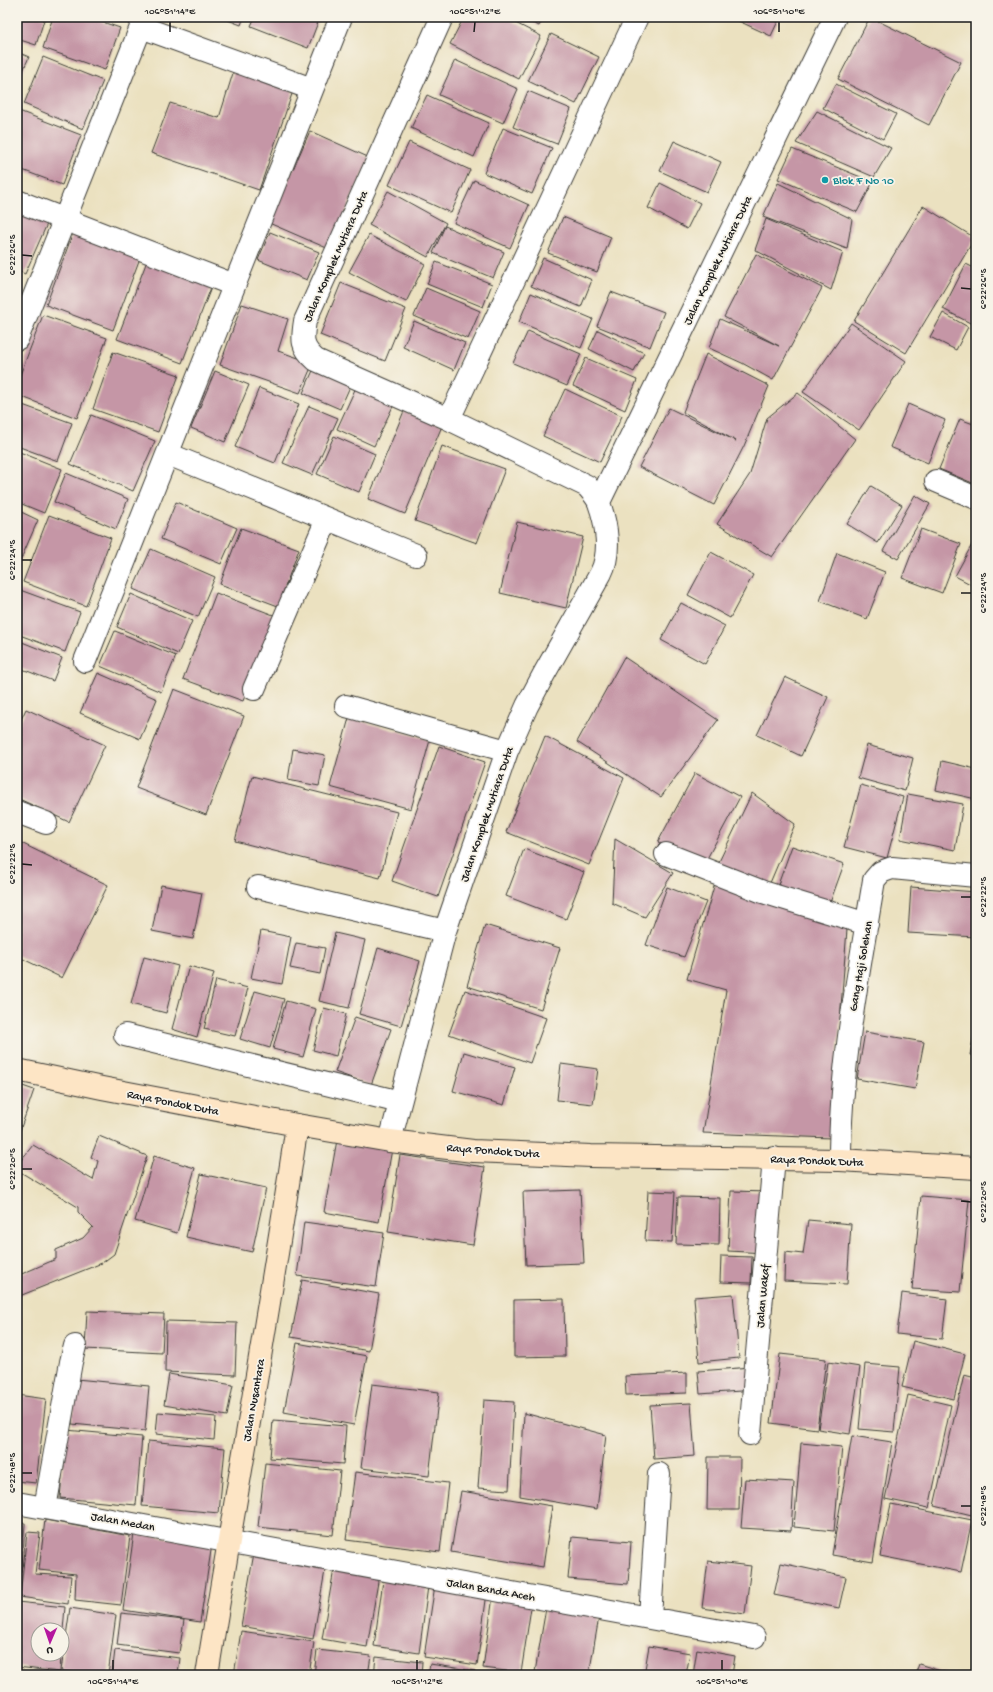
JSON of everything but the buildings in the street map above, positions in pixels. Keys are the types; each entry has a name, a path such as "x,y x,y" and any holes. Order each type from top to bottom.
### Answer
{"main road":[{"name":"Raya Pondok Duta","path":"17,1070 102,1088 297,1125 390,1140 481,1151 591,1156 840,1160 976,1168"},
{"name":"Jalan Nusantara","path":"207,1675 228,1542 282,1229 297,1125"}],"street":[{"path":"85,661 341,17"},
{"name":"Jalan Komplek Mutiara Duta","path":"390,1140 445,932 507,751 527,706 603,568 607,552 599,502 587,486 449,419 316,360 306,351 303,335 305,321 442,17"},
{"path":"449,419 637,17"},
{"name":"Jalan Komplek Mutiara Duta","path":"599,502 835,17"},
{"path":"17,340 143,22 312,89"},
{"path":"17,201 234,285"},
{"path":"168,454 416,555"},
{"path":"936,481 976,498"},
{"path":"254,689 327,519"},
{"path":"346,706 507,751"},
{"path":"17,812 46,823"},
{"path":"666,854 763,892 867,924"},
{"name":"Gang Haji Solehan","path":"840,1160 840,1127 850,1023 876,875 892,868 976,876"},
{"path":"258,887 445,932"},
{"path":"125,1035 400,1102"},
{"name":"Jalan Wakaf","path":"750,1434 774,1158"},
{"path":"45,1508 75,1346"},
{"path":"650,1618 659,1474"},
{"name":"Jalan Medan","path":"17,1502 198,1535 228,1542"},
{"name":"Jalan Banda Aceh","path":"228,1542 754,1637"}],"place":[{"name":"Blok F No 10","path":"825,180"}]}
